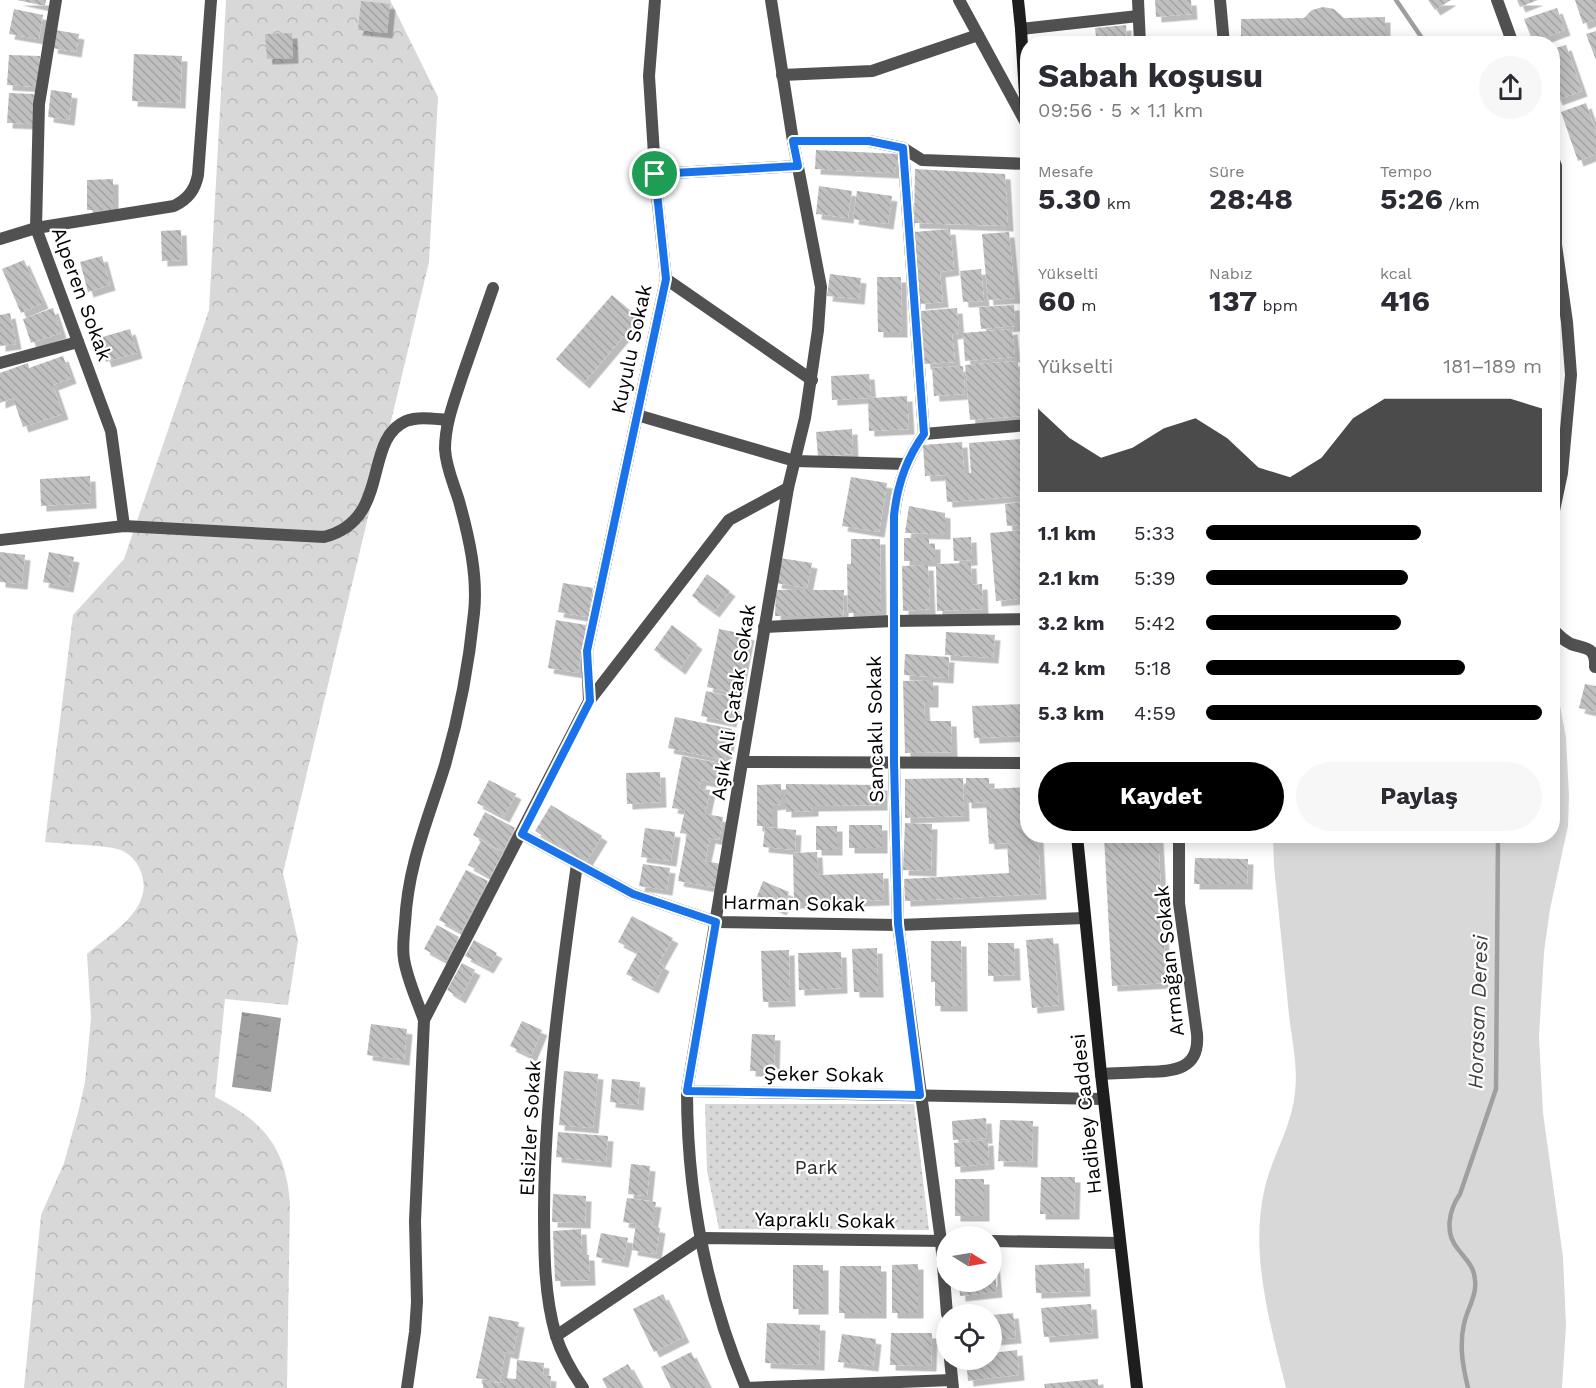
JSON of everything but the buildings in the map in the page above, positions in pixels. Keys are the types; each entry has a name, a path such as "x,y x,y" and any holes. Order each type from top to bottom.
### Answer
{"main road":[{"path":"1018,0 1021,36"},
{"name":"Hadibey Caddesi","path":"1078,843 1101,1074 1137,1388"}],"street":[{"name":"Alperen Sokak","path":"56,0 39,104 36,228 111,431 124,526"},
{"path":"0,239 36,228 174,206 187,198 198,176 211,0"},
{"name":"Kuyulu Sokak","path":"590,701 587,651 666,279 655,174 649,76 655,0"},
{"name":"Aşık Ali Çatak Sokak","path":"746,1388 705,1265 689,1163 687,1091 788,488 812,380 821,287 793,141 771,0"},
{"path":"959,0 1020,112"},
{"path":"1138,0 1139,36"},
{"path":"1220,0 1223,36"},
{"path":"1497,0 1510,36"},
{"path":"1021,30 1138,16"},
{"path":"782,75 872,71 978,35"},
{"path":"793,141 869,141 903,148 922,160 1020,164"},
{"path":"903,148 924,434 1020,426"},
{"path":"655,174 798,166"},
{"path":"1560,273 1571,375 1566,437 1560,467"},
{"path":"666,279 812,380"},
{"path":"407,1388 417,1302 415,1221 424,1020 404,959 405,911 417,847 446,762 465,676 474,611 473,566 470,544 446,462 446,436 448,420 493,288"},
{"path":"0,363 78,342"},
{"path":"637,415 795,461 906,464"},
{"path":"0,540 124,526 324,537 349,526 362,512 385,444 393,430 413,419 448,420"},
{"name":"Sancaklı Sokak","path":"924,434 906,464 898,486 894,516 894,762 898,924 920,1095 942,1226"},
{"path":"424,1020 590,701 729,520 788,488"},
{"path":"764,627 893,621 1020,619"},
{"path":"1560,636 1569,643 1586,647 1591,651 1596,661 1595,667"},
{"path":"743,762 1020,763"},
{"name":"Harman Sokak","path":"522,834 633,894 716,922 898,924 1085,918"},
{"name":"Armağan Sokak","path":"1101,1074 1174,1071 1187,1064 1196,1050 1197,1034 1179,903 1179,843"},
{"name":"Elsizler Sokak","path":"577,864 558,1008 546,1156 545,1254 556,1336 568,1364 583,1388"},
{"name":"Şeker Sokak","path":"687,1091 1104,1099"},
{"path":"556,1336 702,1238"},
{"name":"Yapraklı Sokak","path":"702,1238 936,1241"},
{"path":"1002,1241 1120,1243"},
{"path":"746,1388 952,1384"}],"green space":[{"path":"226,0 390,0 438,97 429,262 283,873 298,941 288,1005 225,999 215,1097 232,1106 259,1126 277,1151 288,1183 290,1203 287,1388 24,1388 41,1215 64,1163 85,1082 91,1018 87,954 128,919 142,897 144,885 138,865 123,851 98,846 45,842 73,615 124,559 209,310"},
{"path":"1560,705 1566,738 1568,826 1550,909 1544,952 1539,1037 1543,1113 1563,1257 1566,1326 1562,1388 1286,1388 1268,1313 1260,1262 1259,1237 1265,1187 1290,1117 1296,1082 1273,843 1560,843"},
{"name":"Park","path":"705,1104 914,1104 929,1230 719,1229 707,1171"}],"water":[{"path":"242,1012 281,1018 271,1092 232,1087"}],"waterway":[{"name":"Horasan Deresi","path":"1396,0 1421,36"},
{"name":"Horasan Deresi","path":"1468,1388 1463,1364 1462,1340 1465,1318 1475,1292 1475,1280 1471,1267 1454,1243 1450,1222 1453,1207 1460,1194 1496,1089 1498,843"}],"route":[{"path":"793,141 869,141 903,148 924,434 909,458 895,501 894,762 898,924 920,1095 687,1091 716,922 633,894 522,834 590,701 587,651 666,279 655,174 798,166 793,141"}]}
